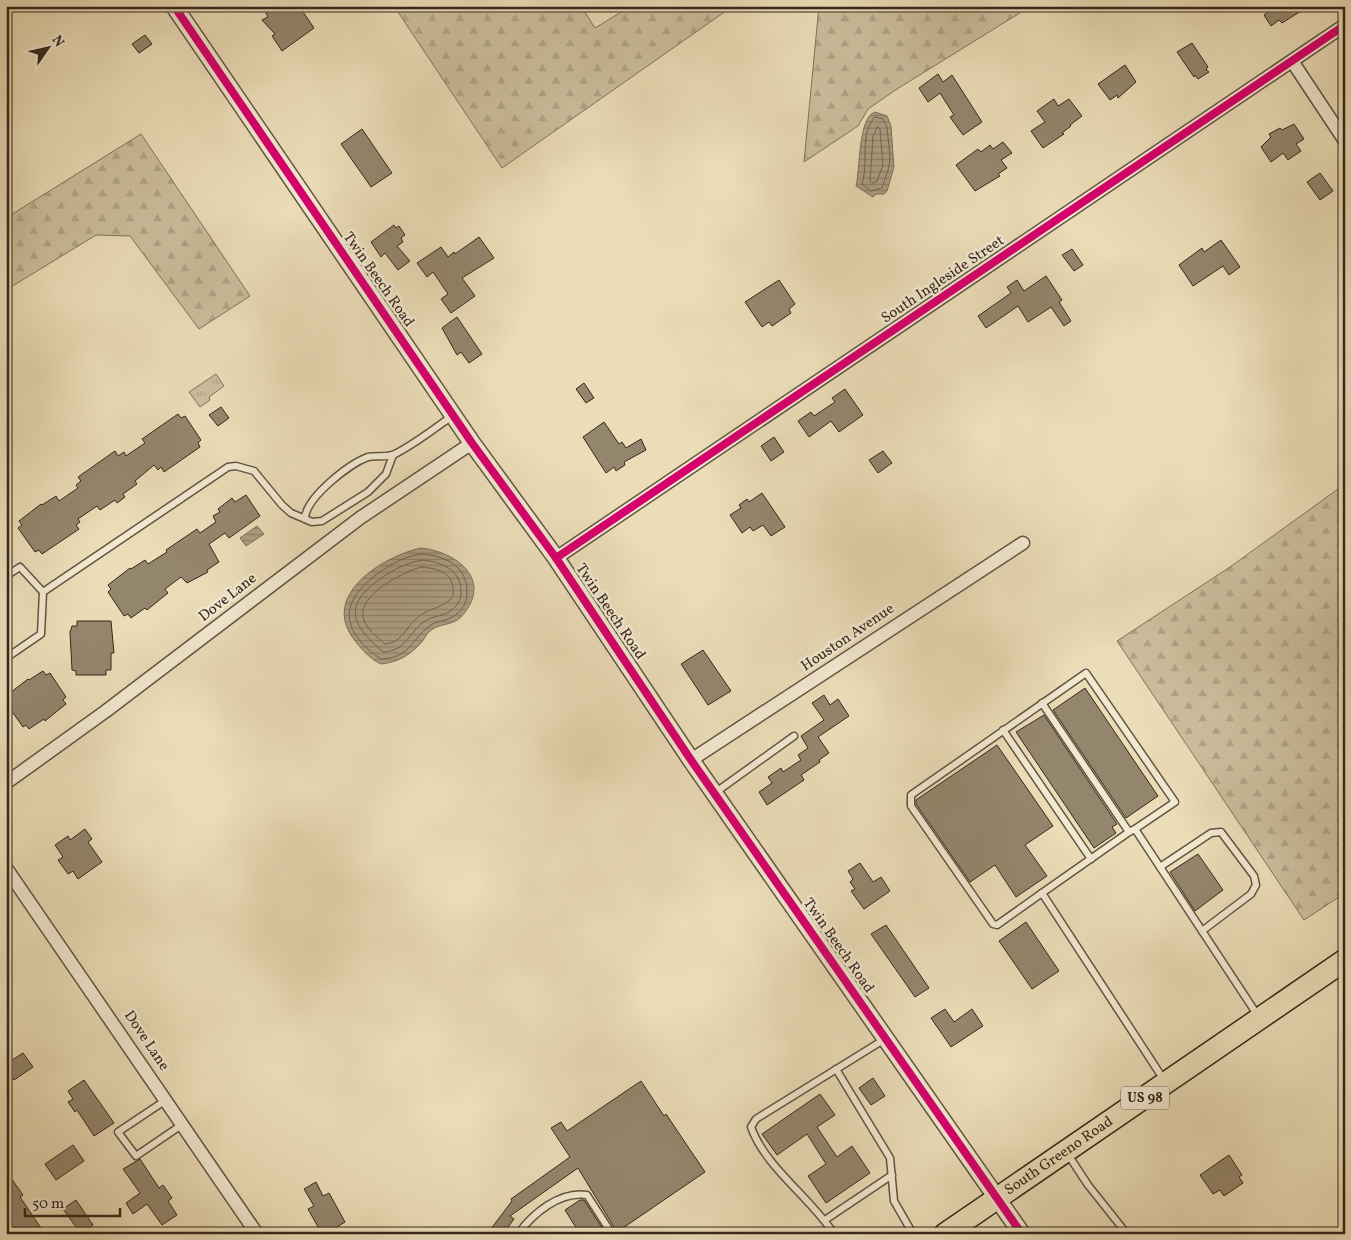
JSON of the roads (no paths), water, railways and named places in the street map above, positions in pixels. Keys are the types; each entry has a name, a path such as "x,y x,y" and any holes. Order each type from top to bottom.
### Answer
{"main road":[{"name":"South Greeno Road","path":"944,1234 1067,1152 1345,960"}],"street":[{"name":"Twin Beech Road","path":"174,6 472,443 556,558 691,760 1022,1234"},
{"name":"South Ingleside Street","path":"556,558 1345,25"},
{"path":"1292,61 1345,141"},
{"name":"Dove Lane","path":"6,784 114,706 360,518 472,443"},
{"name":"Houston Avenue","path":"691,760 1023,543"},
{"name":"Dove Lane","path":"6,868 257,1234"}],"lane":[{"path":"305,519 305,511 310,503 350,467 369,457 393,455 454,416"},
{"path":"43,592 228,467 236,466 254,471 291,513 312,522 322,521 368,492 386,474 393,455"},
{"path":"6,576 20,567 43,592 41,634 6,658"},
{"path":"1086,673 1175,802 997,925 993,924 910,806 911,794 1003,730 1086,673"},
{"path":"1042,703 1132,831 1160,867 1260,1019"},
{"path":"1003,730 1092,859"},
{"path":"714,793 794,736"},
{"path":"1160,867 1211,833 1221,832 1254,876 1256,885 1251,894 1202,931"},
{"path":"1042,893 1166,1083"},
{"path":"834,1234 825,1220 755,1139 751,1127 756,1119 886,1038"},
{"path":"836,1069 890,1158 894,1200 913,1234"},
{"path":"166,1100 118,1132 136,1156 183,1124"},
{"path":"1067,1152 1088,1185 1127,1234"},
{"path":"825,1220 892,1175"},
{"path":"518,1234 555,1200 574,1193 586,1195 612,1234"}],"water":[{"path":"875,112 887,116 891,126 894,167 887,191 884,194 876,194 873,197 856,186 865,124 869,116"},
{"path":"257,526 264,534 246,546 240,538"},
{"path":"421,548 448,555 467,570 473,580 474,592 470,604 457,620 434,628 429,632 417,648 408,655 393,662 381,664 373,660 353,638 345,622 345,606 351,592 375,568 406,552"}]}
